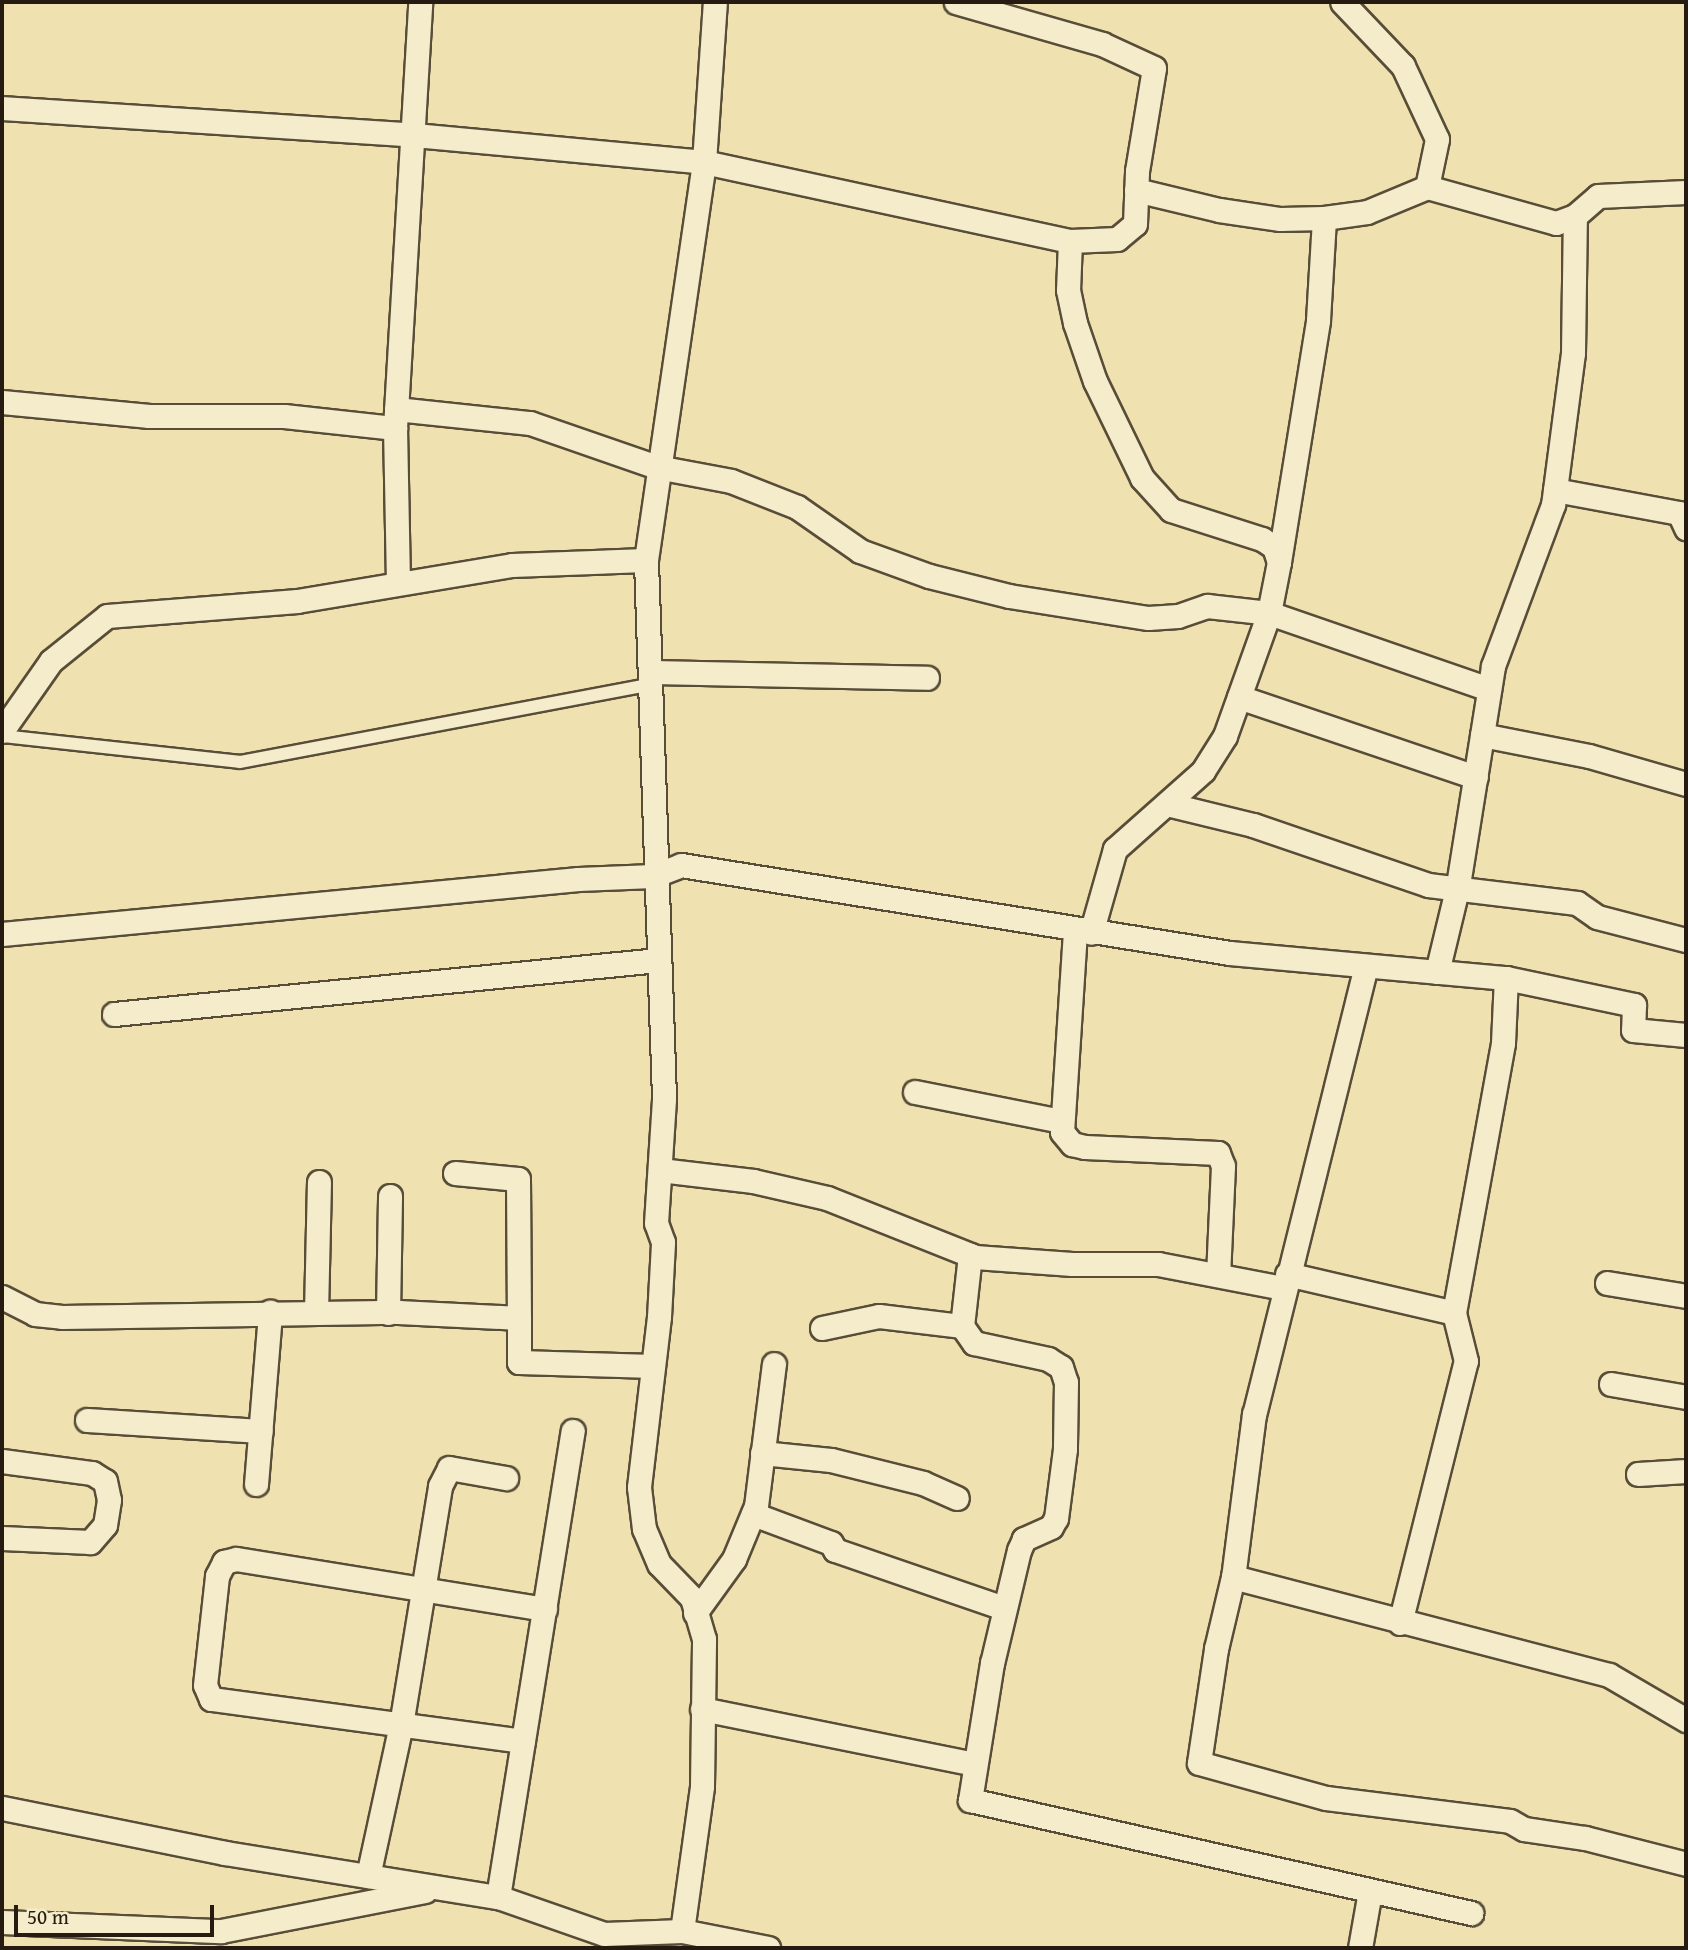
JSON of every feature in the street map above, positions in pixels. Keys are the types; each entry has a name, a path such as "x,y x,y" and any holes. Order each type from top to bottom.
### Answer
{"street":[{"path":"398,583 396,418 415,135 420,2"},
{"path":"682,1931 702,1786 704,1639 692,1598 659,1564 644,1529 639,1487 653,1366 663,1242 656,1223 664,1098 653,876 652,678 646,559 657,467 687,298 704,162 715,2"},
{"path":"2,108 415,135 704,162 1070,241 1117,239 1135,224 1136,190 1154,68 1102,44 957,2"},
{"path":"1342,2 1403,66 1437,139 1427,187"},
{"path":"1136,190 1219,210 1280,219 1324,218 1367,212 1427,187 1556,223 1575,216 1598,196 1686,192"},
{"path":"1437,972 1458,885 1493,666 1555,490 1573,353 1575,216"},
{"path":"1218,1275 1223,1166 1218,1153 1085,1147 1066,1139 1061,1121 1083,932 1115,849 1167,804 1214,756 1239,697 1269,613 1318,320 1324,218"},
{"path":"1070,241 1068,290 1075,323 1095,381 1142,478 1171,510 1262,539 1274,547 1279,562"},
{"path":"2,402 149,416 396,418 530,423 657,467 732,481 773,496 860,551 929,576 1009,596 1148,618 1178,617 1207,606 1269,613 1489,689"},
{"path":"1555,490 1679,513 1686,528"},
{"path":"2,731 51,661 107,616 297,601 512,565 646,559"},
{"path":"652,678 927,678"},
{"path":"1239,697 1476,778"},
{"path":"1482,735 1589,756 1686,784"},
{"path":"1167,804 1252,825 1428,885 1458,885 1577,903 1597,916 1686,940"},
{"path":"2,934 578,879 653,876 681,865 1083,932 1230,953 1506,978 1634,1005 1633,1030 1686,1035"},
{"path":"114,1014 658,960"},
{"path":"1366,966 1285,1281 1268,1373 1254,1414 1233,1577 1216,1649 1199,1763 1326,1798 1510,1821 1524,1829 1585,1838 1686,1864"},
{"path":"1400,1623 1466,1361 1454,1313 1503,1043 1506,978"},
{"path":"915,1091 1061,1121"},
{"path":"660,1170 753,1181 827,1199 971,1255 1072,1264 1158,1264 1218,1275 1285,1281 1454,1313"},
{"path":"455,1172 518,1179 519,1362 653,1366"},
{"path":"316,1313 319,1182"},
{"path":"388,1313 390,1196"},
{"path":"971,1255 962,1326 974,1343 1048,1359 1061,1367 1066,1382 1065,1449 1056,1518 1051,1527 1024,1539 1003,1608 970,1800 1471,1913"},
{"path":"1607,1283 1686,1296"},
{"path":"2,1297 35,1314 62,1317 270,1312 519,1318"},
{"path":"256,1484 270,1312"},
{"path":"822,1328 879,1316 962,1326"},
{"path":"695,1613 734,1559 753,1514 774,1364"},
{"path":"1611,1384 1686,1397"},
{"path":"87,1420 261,1431"},
{"path":"498,1897 573,1431"},
{"path":"762,1453 831,1460 923,1483 957,1497"},
{"path":"2,1461 92,1473 105,1481 109,1500 105,1525 90,1542 2,1538"},
{"path":"368,1876 401,1725 440,1486 449,1468 506,1478"},
{"path":"1638,1474 1686,1471"},
{"path":"753,1514 831,1543 835,1550 1003,1608"},
{"path":"523,1741 220,1701 206,1695 218,1576 224,1562 236,1559 545,1609"},
{"path":"1233,1577 1400,1623 1609,1675 1686,1720"},
{"path":"702,1709 975,1764"},
{"path":"2,1808 368,1876 498,1897 604,1941 682,1931 768,1948"},
{"path":"2,1922 222,1931 442,1888"},
{"path":"1360,1948 1370,1891"}],"lane":[{"path":"2,736 240,762 652,678"}]}
